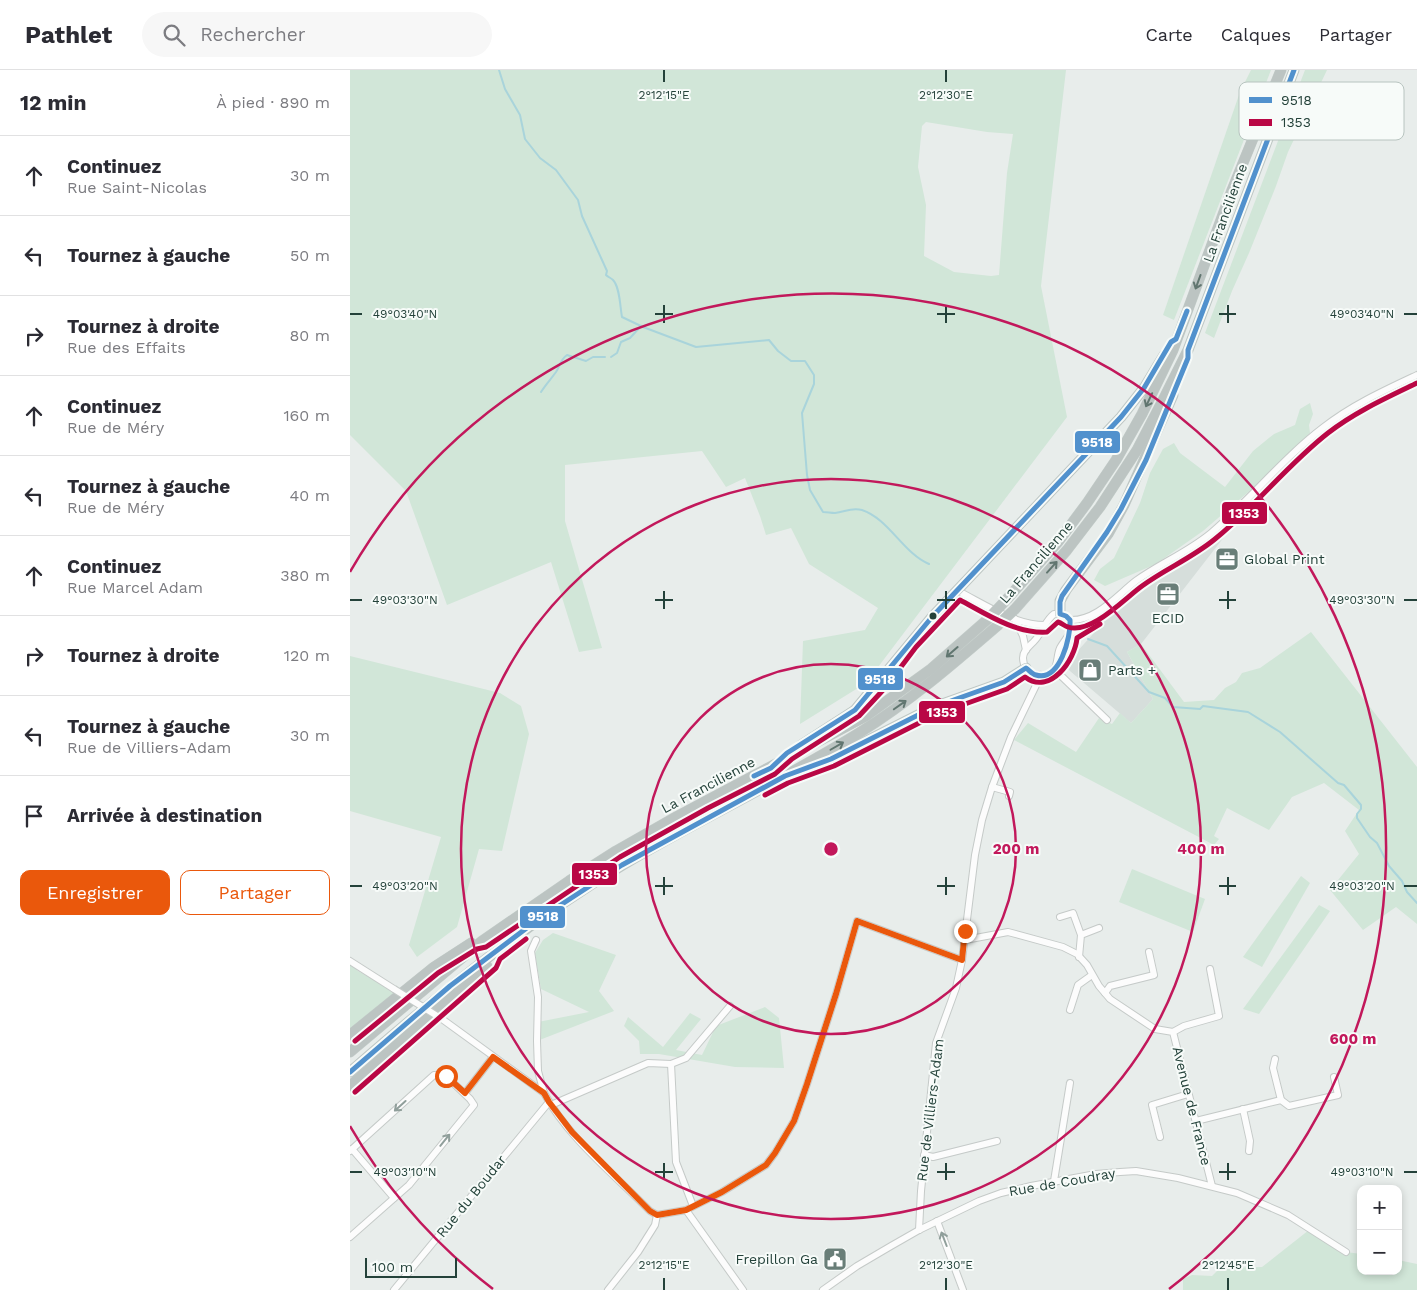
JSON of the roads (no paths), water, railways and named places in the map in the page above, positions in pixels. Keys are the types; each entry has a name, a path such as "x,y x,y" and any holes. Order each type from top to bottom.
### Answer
{"highway":[{"name":"La Francilienne","path":"1276,82 1281,70"},
{"name":"La Francilienne","path":"1289,82 1294,70"},
{"name":"La Francilienne","path":"350,1052 482,941 616,851 704,801 771,768 866,716 931,669 988,619 1058,542 1116,460 1142,414 1173,350 1252,140"},
{"name":"La Francilienne","path":"350,1072 450,986 544,916 622,865 860,733 926,687 997,626 1015,614 1067,550 1113,488 1137,450 1188,350 1268,140"},
{"path":"771,768 787,753 855,710 879,683 910,642 1121,417 1144,388 1171,342 1176,339"},
{"path":"1060,614 1060,601 1066,590 1108,534 1124,505 1188,358 1188,350"},
{"path":"785,776 831,759 934,707 1004,682 1028,671"},
{"path":"350,1035 434,968 474,942 482,941"},
{"path":"350,1086 491,962 494,954"}],"street":[{"path":"1034,688 1023,658 1026,650 1038,637 1049,618 1054,614 1066,616 1070,620 1089,617 1138,580 1203,540 1324,426 1365,400 1417,375"},
{"path":"958,591 1015,614 1034,625 1044,625"},
{"path":"1028,671 1041,675 1048,674 1054,669 1060,648 1070,634 1095,619 1107,605"},
{"path":"1015,614 1026,650"},
{"path":"1070,620 1070,634"},
{"path":"1054,669 1107,720"},
{"name":"Rue de Villiers-Adam","path":"919,1230 924,1155 936,1043 956,988 962,960 975,855 982,820 992,787 1011,738 1041,675"},
{"path":"992,787 1010,792 1009,796"},
{"path":"1060,917 1073,913 1081,934 1079,957"},
{"path":"536,940 532,951 538,997 538,1071 544,1093 572,1132 650,1211 657,1215 686,1210 722,1192 766,1165 775,1153 794,1121 836,994 857,921 962,960"},
{"path":"1081,934 1099,928"},
{"name":"Avenue de France","path":"965,940 1008,932 1077,954 1087,965 1099,986 1110,998 1155,1029 1173,1032 1212,1186"},
{"path":"1105,993 1110,986 1154,975 1149,952"},
{"path":"350,961 442,1019 544,1093"},
{"path":"1173,1032 1184,1026 1219,1016 1210,969"},
{"path":"1070,1010 1078,986 1092,975"},
{"path":"550,1103 648,1063 671,1064 686,1058 730,1006"},
{"path":"465,1093 493,1057"},
{"path":"1275,1059 1273,1068 1281,1100 1288,1106 1338,1095 1334,1077"},
{"path":"671,1064 676,1162 693,1206"},
{"path":"350,1237 409,1186 474,1105 465,1093 446,1076 434,1075 351,1150 394,1198"},
{"path":"1054,1181 1070,1083"},
{"path":"1160,1137 1152,1105 1188,1094"},
{"path":"1196,1122 1281,1100"},
{"name":"Rue du Boudar","path":"394,1290 550,1103"},
{"path":"1243,1109 1250,1141 1249,1151"},
{"path":"924,1155 933,1157 997,1141"},
{"name":"Rue de Coudray","path":"823,1290 860,1263 919,1230 979,1201 1001,1193 1054,1181 1096,1174 1136,1171 1212,1186 1237,1193 1288,1215 1346,1252"},
{"path":"686,1210 743,1290"},
{"path":"608,1290 638,1252 655,1225 657,1215"},
{"path":"937,1221 963,1290"}],"waterway":[{"path":"499,70 505,89 520,115 525,139 540,158 556,170 578,200 582,216 607,271 606,275 613,280 617,287 622,317 696,347 769,340 778,351 791,361 805,361 814,375 814,384 802,413 807,475 810,490 823,512 835,513 858,509 872,514 911,552 929,564"},
{"path":"611,357 617,353 621,342 630,338 641,326"},
{"path":"541,392 567,355 586,361 593,357 605,357"},
{"path":"1088,639 1107,646 1149,692 1165,698 1173,707 1200,709 1203,706 1248,712 1280,732 1338,783 1344,785 1361,805 1357,818 1370,837 1377,843 1389,866 1417,903"}],"place":[{"name":"Global Print","path":"1227,559"},
{"name":"ECID","path":"1168,594"},
{"name":"Parts +","path":"1090,670"},
{"name":"Frepillon Ga","path":"835,1259"}]}
